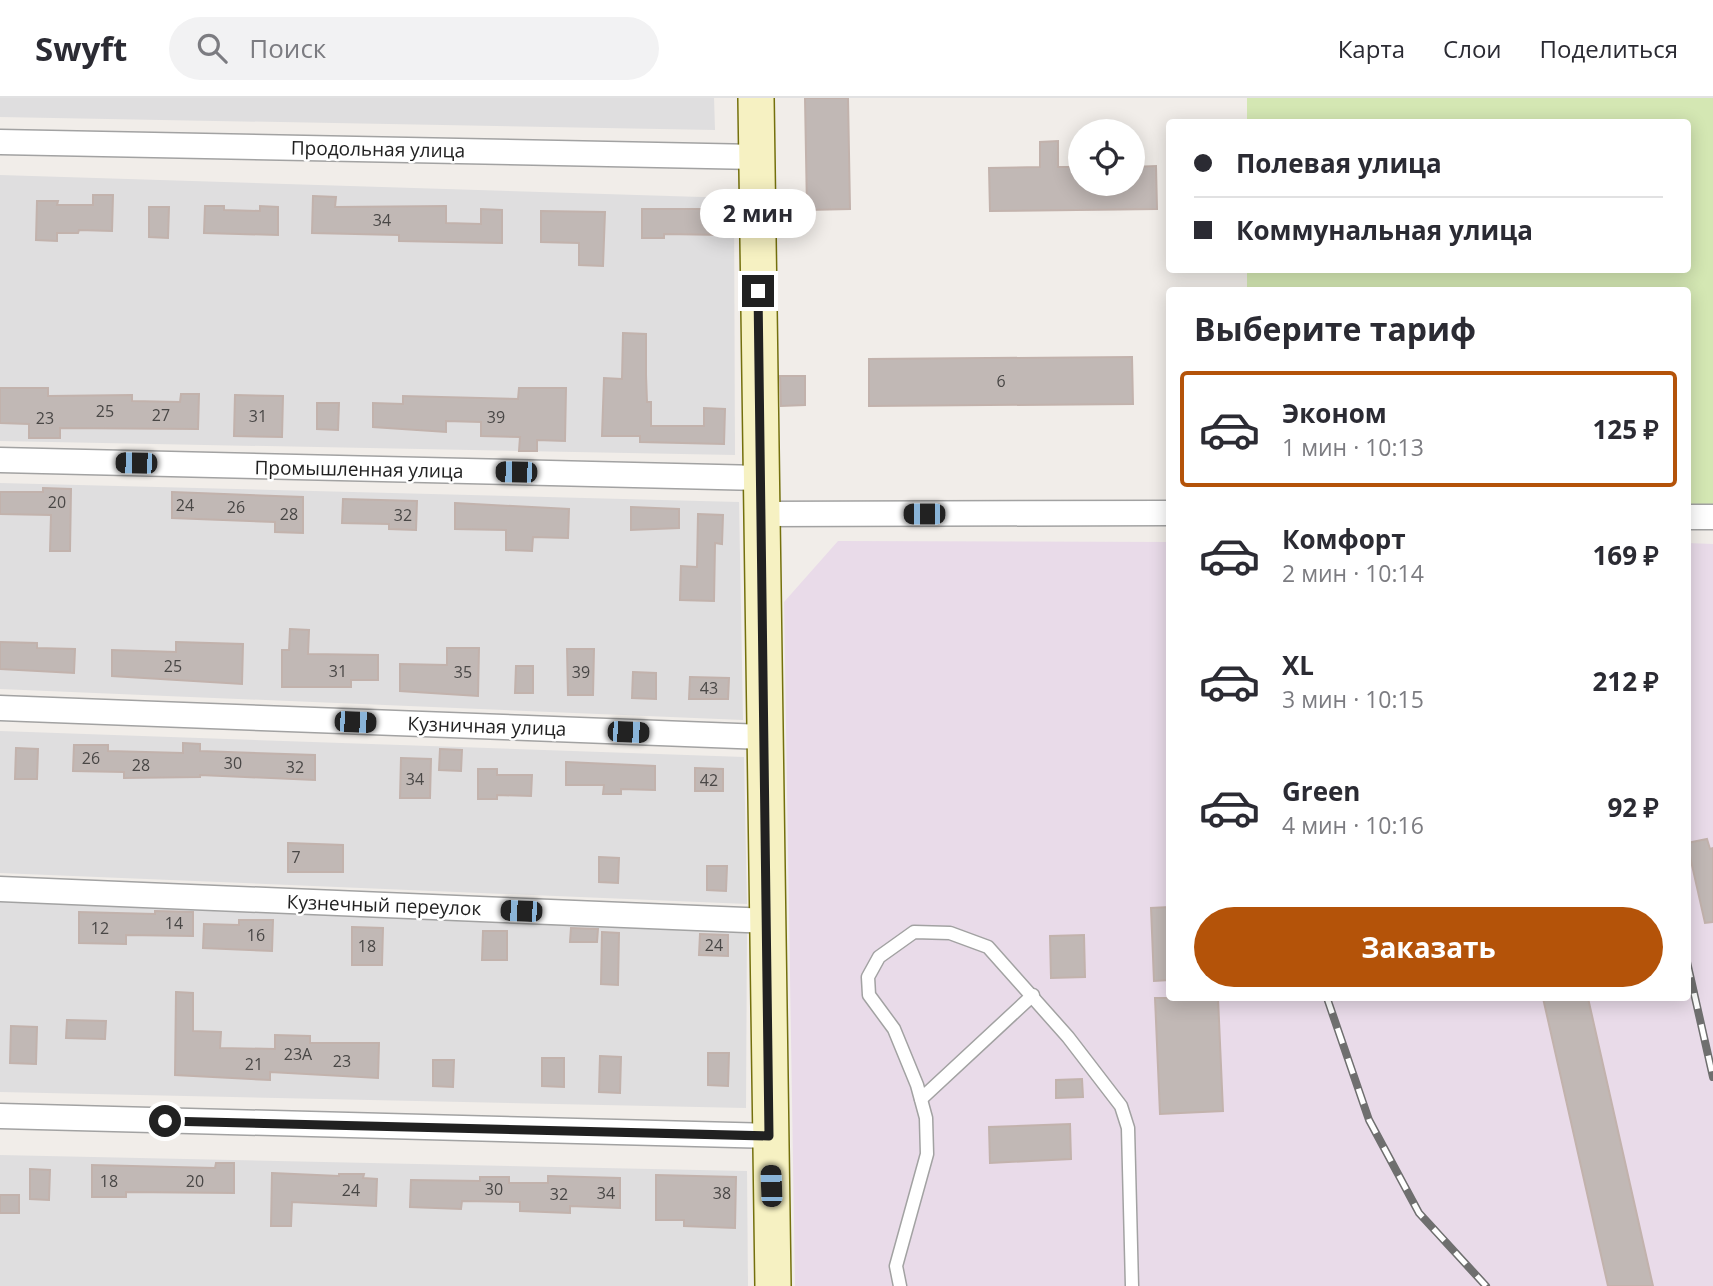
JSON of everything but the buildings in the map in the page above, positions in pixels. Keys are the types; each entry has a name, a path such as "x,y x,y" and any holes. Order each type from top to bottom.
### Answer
{"street":[{"path":"755,98 773,1286"},
{"name":"Продольная улица","path":"0,142 757,157"},
{"name":"Промышленная улица","path":"0,460 760,478"},
{"path":"761,514 1166,513"},
{"path":"1691,517 1713,517"},
{"name":"Кузничная улица","path":"0,708 764,737"},
{"name":"Кузнечный переулок","path":"0,889 768,921"},
{"path":"0,1116 769,1136"}],"lane":[{"path":"900,1286 896,1266 927,1154 926,1118 894,1029 869,995 868,977 879,957 914,932 950,933 988,947 1032,995 1121,1106 1128,1128 1132,1286"},
{"path":"920,1099 1032,995"}],"shaded area":[{"path":"0,98 714,98 715,130 0,117"},
{"path":"0,175 734,198 735,455 0,441"},
{"path":"0,483 739,502 743,720 0,689"},
{"path":"838,541 1166,542 1166,1001 1691,1001 1691,543 1713,544 1713,1286 795,1286 784,602"},
{"path":"0,731 744,757 747,904 0,873"},
{"path":"0,901 747,928 746,1108 0,1092"},
{"path":"0,1155 747,1171 748,1286 0,1286"}],"green space":[{"path":"1247,98 1713,98 1713,510 1691,509 1691,287 1247,287 1247,273 1691,273 1691,119 1247,119"}],"railway":[{"path":"1691,980 1713,1077"},
{"path":"1328,1001 1369,1120 1419,1213 1486,1286"}],"route":[{"path":"165,1121 769,1136 758,291"}]}
